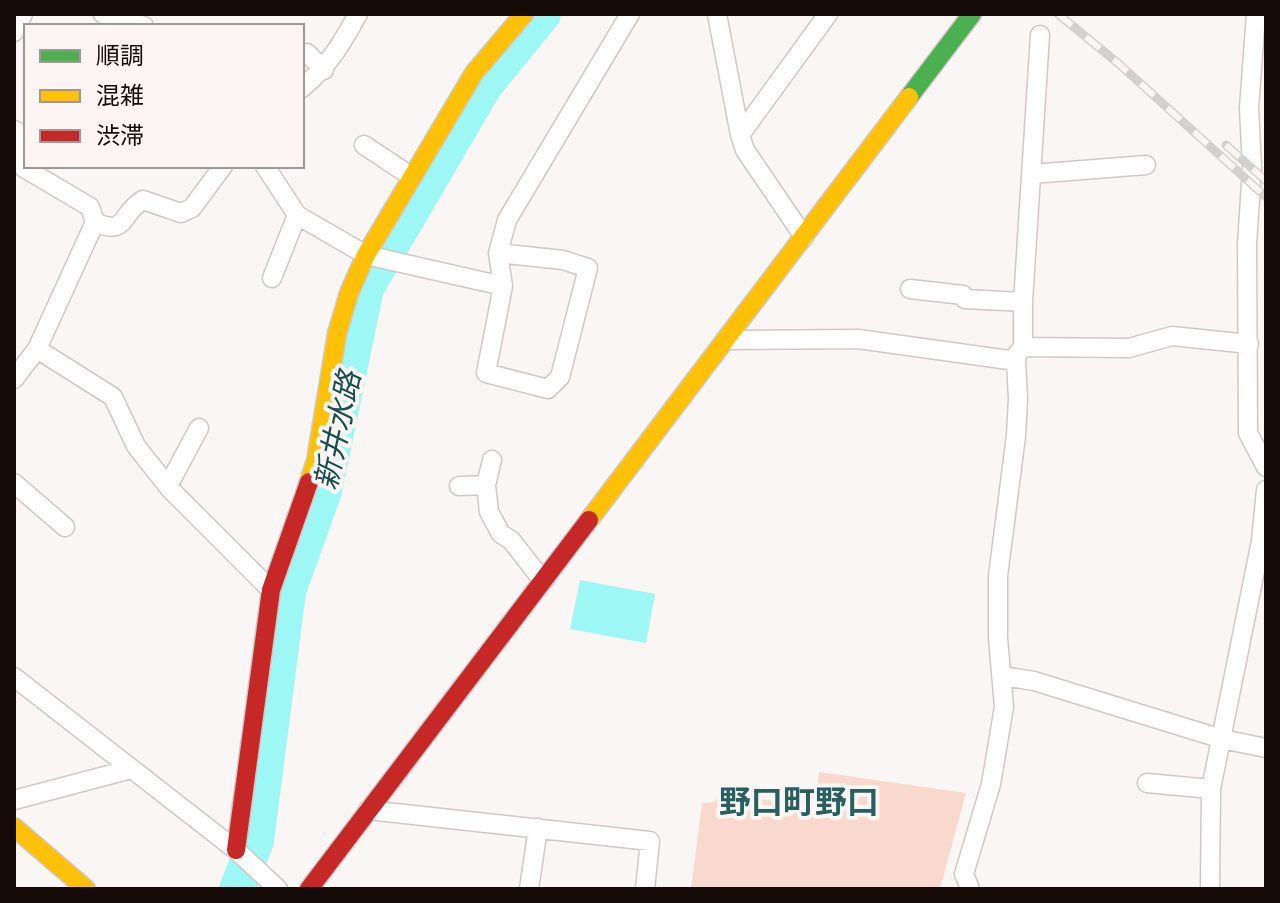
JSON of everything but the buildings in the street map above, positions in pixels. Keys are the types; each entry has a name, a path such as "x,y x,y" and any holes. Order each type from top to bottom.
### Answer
{"main road":[{"path":"236,850 271,590 316,461 337,334 349,293 366,255 474,73 524,14"},
{"path":"309,889 972,14"},
{"path":"14,827 86,889"}],"street":[{"path":"14,32 23,14"},
{"path":"304,86 324,70 358,14"},
{"path":"498,253 563,260 588,268 560,377 548,389 486,373 503,286 498,253 507,220 630,14"},
{"path":"717,14 745,150 804,237"},
{"path":"740,135 828,14"},
{"path":"1256,14 1249,108 1252,168 1247,244 1248,433 1266,467"},
{"path":"108,19 134,24"},
{"path":"970,889 964,874 991,784 1004,707 998,638 998,576 1016,436 1040,35"},
{"path":"307,53 324,70"},
{"path":"14,379 37,349 95,222 90,207 24,168 19,153 24,140"},
{"path":"364,145 412,177"},
{"path":"1032,174 1146,165"},
{"path":"95,222 106,227 118,227 143,200 181,213 187,211 222,168"},
{"path":"266,168 297,215 366,255 503,286"},
{"path":"272,278 297,215"},
{"path":"910,289 963,295 965,299 1023,302"},
{"path":"726,340 858,339 1020,354 1129,348 1172,336 1249,344"},
{"path":"37,349 113,397 136,446 168,486 271,590"},
{"path":"168,486 199,428"},
{"path":"492,460 486,485 489,512 501,534 511,540 543,581"},
{"path":"14,483 65,527"},
{"path":"459,486 486,485"},
{"path":"1210,889 1211,789 1260,574 1266,490"},
{"path":"1002,676 1034,681 1222,739 1266,748"},
{"path":"14,677 236,850 278,889"},
{"path":"14,800 131,769"},
{"path":"1147,783 1211,789"},
{"path":"368,810 650,841 645,889"},
{"path":"529,889 538,828"}],"shaded area":[{"path":"819,772 966,793 940,889 691,889 702,803 714,802 721,794 815,806"}],"water":[{"path":"580,580 655,594 646,643 570,629"}],"waterway":[{"name":"新井水路","path":"237,889 256,841 288,591 324,491 366,288 485,85 543,14"}],"railway":[{"path":"1058,14 1119,64 1266,197"},
{"path":"1226,145 1266,181"}],"traffic: fast":[{"path":"909,97 972,14"}],"traffic: slow":[{"path":"309,482 316,461 337,334 349,293 366,255 474,73 524,14"},
{"path":"589,520 909,97"},
{"path":"14,827 86,889"}],"traffic: jam":[{"path":"236,850 271,590 309,482"},
{"path":"309,889 589,520"}],"district":[{"name":"野口町野口","path":"799,800"}]}
